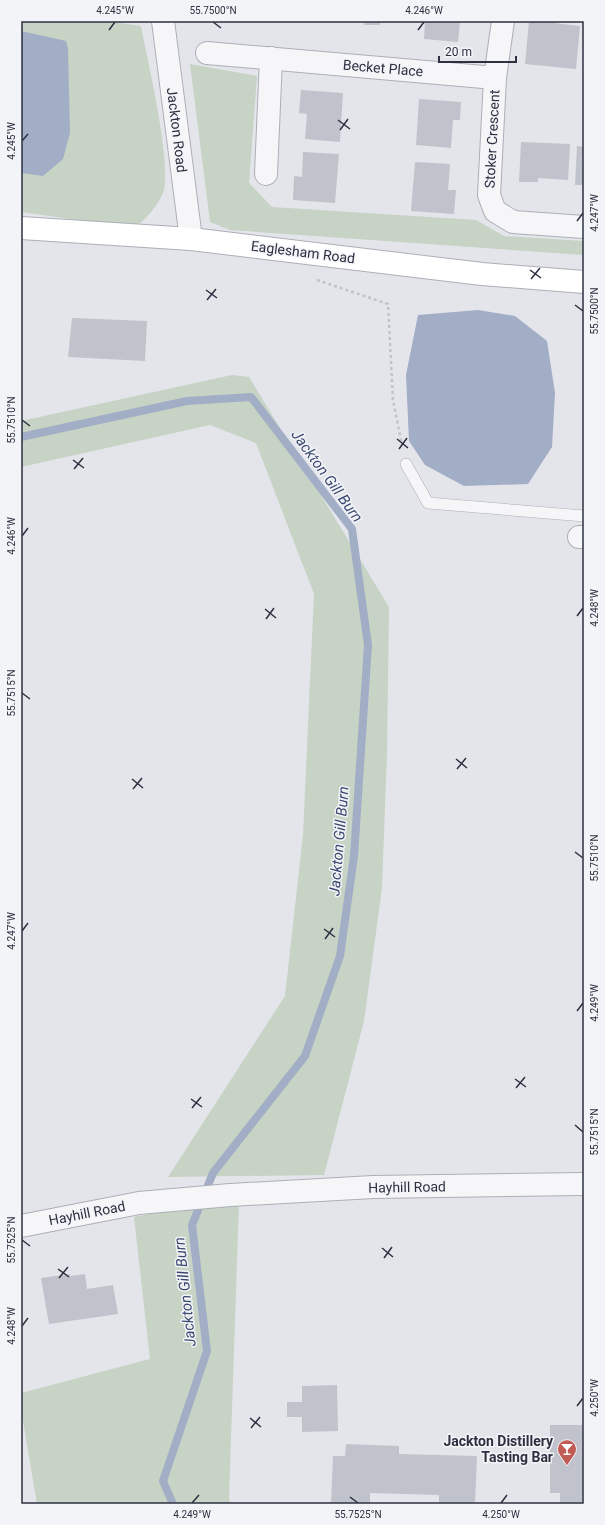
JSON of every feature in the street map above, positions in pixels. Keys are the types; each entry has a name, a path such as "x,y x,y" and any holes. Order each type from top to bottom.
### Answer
{"main road":[{"name":"Eaglesham Road","path":"21,228 191,239 482,274 584,282"}],"street":[{"name":"Jackton Road","path":"162,21 191,239"},
{"name":"Stoker Crescent","path":"503,21 495,78 489,195 495,211 514,222 584,227"},
{"name":"Becket Place","path":"206,53 495,78"},
{"path":"266,174 271,58"},
{"name":"Hayhill Road","path":"21,1226 139,1203 230,1195 373,1187 584,1184"}],"lane":[{"path":"406,464 428,503 582,530"}],"path":[{"path":"315,280 388,304 393,400 406,464"}],"green space":[{"path":"21,21 106,21 141,26 162,137 165,160 165,180 163,193 154,208 134,228 21,212"},
{"path":"190,64 257,76 249,183 272,207 476,220 504,236 584,241 584,255 230,230 210,222"},
{"path":"232,375 249,377 389,607 387,753 382,888 364,1021 324,1175 168,1177 285,996 303,835 314,594 256,443 210,425 21,467 21,421"},
{"path":"239,1203 229,1497 230,1504 37,1504 21,1409 21,1393 150,1359 134,1217 179,1208"}],"water":[{"path":"21,31 66,41 68,48 70,133 63,159 43,176 21,173"},
{"path":"478,310 515,316 547,341 555,393 552,447 528,484 464,486 425,465 409,441 406,375 418,315"}],"building":[{"path":"365,21 380,21 380,25 364,25"},
{"path":"425,21 460,21 458,42 424,39"},
{"path":"529,21 555,21 554,23 580,26 576,69 525,64"},
{"path":"301,90 343,93 340,142 305,139 307,114 299,113"},
{"path":"419,99 461,102 460,120 453,120 451,148 416,145"},
{"path":"521,142 570,144 568,180 538,178 538,182 519,182"},
{"path":"577,146 584,147 584,185 575,185"},
{"path":"303,152 339,154 335,203 293,200 294,176 302,177"},
{"path":"415,162 450,164 448,190 456,190 454,214 411,211"},
{"path":"72,318 147,321 145,361 68,357"},
{"path":"70,1274 70,1276 85,1274 87,1289 113,1285 118,1314 49,1324 41,1278"},
{"path":"337,1385 338,1431 302,1432 302,1417 287,1417 287,1402 302,1402 302,1386"},
{"name":"Jackton Distillery Tasting Bar","path":"550,1425 584,1425 584,1504 560,1504 560,1493 550,1493"},
{"path":"346,1444 399,1446 399,1454 477,1456 475,1504 439,1504 439,1495 370,1493 370,1504 331,1504 333,1456 345,1456"}],"waterway":[{"name":"Jackton Gill Burn","path":"21,437 187,401 251,397 352,529 368,645 354,856 340,956 305,1056 213,1173 192,1225 207,1351 163,1481 173,1504"}],"place":[{"name":"Jackton Distillery Tasting Bar","path":"567,1466"}]}
